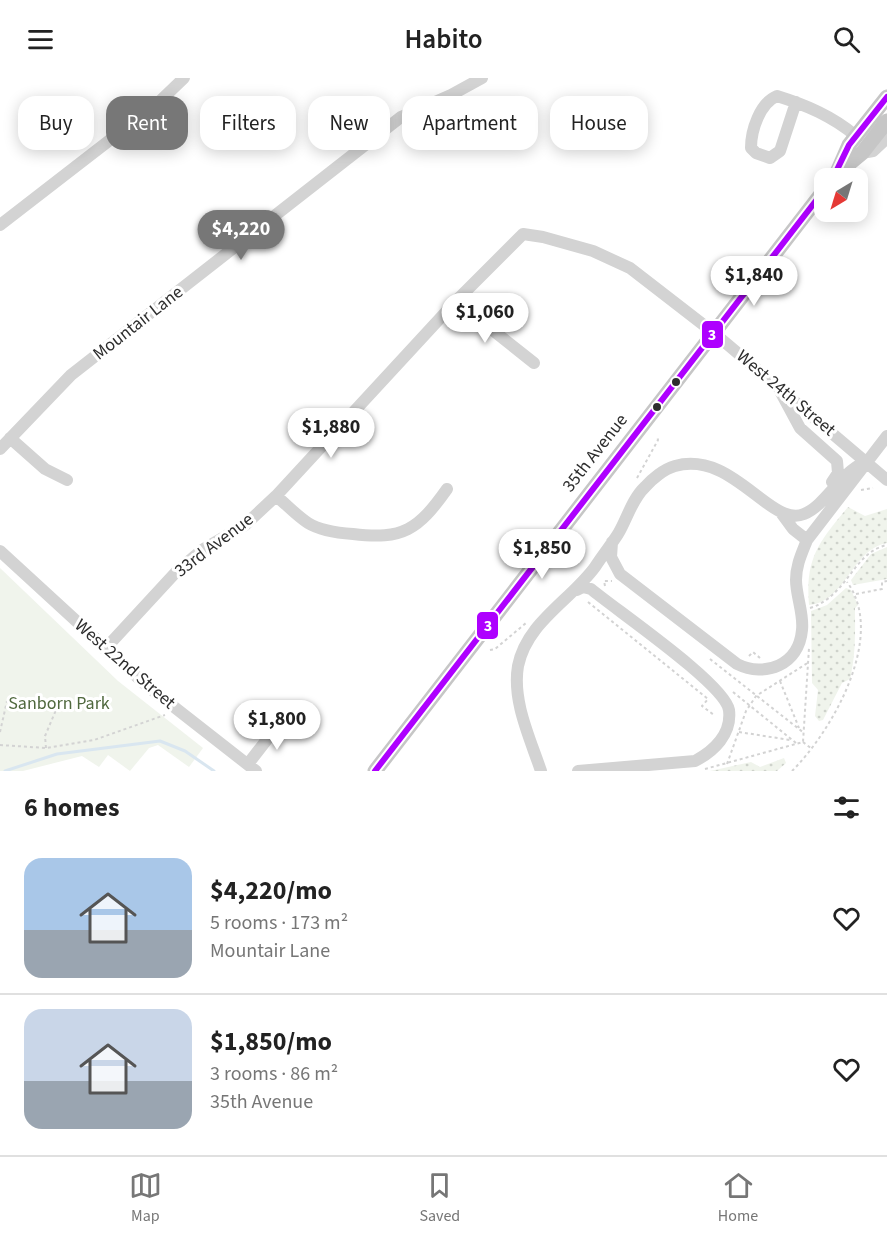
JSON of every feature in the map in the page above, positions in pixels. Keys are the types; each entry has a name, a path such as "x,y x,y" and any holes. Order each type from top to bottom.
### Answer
{"main road":[{"name":"35th Avenue","path":"838,168 849,145 887,97"},
{"name":"35th Avenue","path":"845,168 862,153 887,121"},
{"name":"35th Avenue","path":"375,771 814,203"}],"street":[{"path":"0,225 159,102 184,78"},
{"name":"Mountair Lane","path":"0,449 71,375 401,117 452,95 482,78"},
{"path":"796,102 776,157 770,158 756,153 751,148 751,141 768,100 777,96 796,102 838,121 856,136"},
{"path":"862,153 873,151 887,138"},
{"name":"West 24th Street","path":"523,234 543,237 593,251 630,268 713,332 887,480"},
{"name":"33rd Avenue","path":"105,649 177,571 202,550 246,525 276,496 456,301 523,234"},
{"path":"456,301 534,363"},
{"path":"776,385 800,428 837,461 838,473 829,490"},
{"path":"613,542 611,557 620,574 737,664 757,671 783,663 800,640 802,630 796,579 799,559 807,540 859,476 865,462 887,436"},
{"path":"10,438 45,469 67,480"},
{"path":"782,514 804,514 850,469 865,462"},
{"path":"541,771 518,698 518,668 523,648 533,631 577,590 613,542 644,487 674,466 701,465 717,468 742,483 782,514 793,529 807,540"},
{"path":"276,496 309,523 328,530 375,537 394,536 424,516 447,489"},
{"name":"West 22nd Street","path":"0,551 146,685 252,768"},
{"path":"591,589 591,581 600,571 620,574"},
{"path":"577,590 583,587 591,589 719,691 729,711 724,736 705,756 695,760 578,771"},
{"path":"252,768 282,720"}],"path":[{"path":"636,480 658,440 657,436"},
{"path":"808,609 824,603 847,582 872,551 887,546"},
{"path":"856,594 882,589 882,582 887,581"},
{"path":"792,771 812,749 837,714 854,673 862,634 856,594 847,582"},
{"path":"588,602 708,699 702,706 714,715"},
{"path":"490,650 495,649 526,622"},
{"path":"727,764 746,711 756,696 809,662"},
{"path":"778,675 800,731"},
{"path":"0,732 7,700"},
{"path":"46,748 45,736 59,703"},
{"path":"0,745 46,748 94,740 165,715"},
{"path":"734,730 793,740"},
{"path":"803,741 812,749"}],"green space":[{"path":"848,507 865,516 887,509 887,543 865,555 832,595 821,602 809,605 809,575 816,551 829,530"},
{"path":"887,547 887,579 853,585 851,580 871,554"},
{"name":"Sanborn Park","path":"0,568 118,681 203,748 189,767 158,745 149,748 130,771 108,755 99,767 82,756 23,771 0,771"},
{"path":"846,588 851,590 858,605 855,608 852,670 850,679 842,683 823,720 819,721 815,716 818,690 812,683 811,611 827,605"},
{"path":"784,758 786,763 777,771 710,771 751,762 760,767"}],"waterway":[{"path":"5,771 57,754 160,741 185,751 214,771"}],"transit line":[{"name":"3","path":"838,168 849,145 887,97"},
{"name":"3","path":"375,771 814,203"}]}
